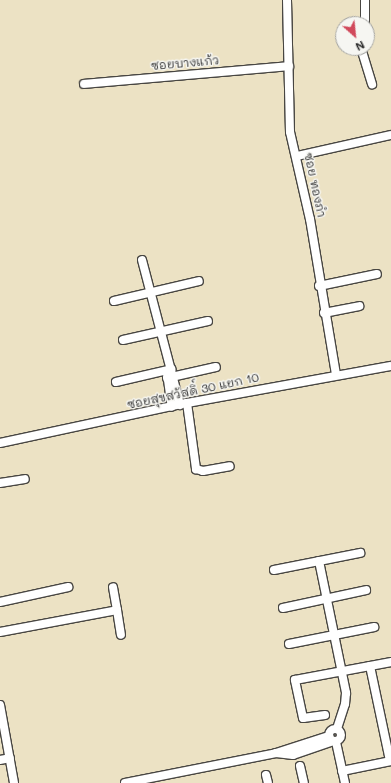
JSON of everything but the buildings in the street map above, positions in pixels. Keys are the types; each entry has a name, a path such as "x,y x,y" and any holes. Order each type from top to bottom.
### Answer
{"street":[{"name":"ซอย ทองภํา","path":"287,0 290,124 310,219 324,313 336,375"},
{"path":"365,0 365,16"},
{"path":"363,56 372,84"},
{"name":"ซอยบางแก้ว","path":"84,84 289,66"},
{"path":"297,156 391,135"},
{"path":"142,260 169,371 172,407"},
{"path":"320,286 377,274"},
{"path":"114,301 199,281"},
{"path":"324,313 359,306"},
{"path":"123,340 208,321"},
{"name":"ซอยสุขสวัสดิ์ 30 แยก 10","path":"0,443 184,404 391,366"},
{"path":"116,382 169,371 216,367"},
{"path":"169,371 184,404 196,469 203,471 230,466"},
{"path":"0,483 25,479"},
{"path":"274,570 360,553"},
{"path":"125,783 276,753 293,755 342,737 341,732 336,729 346,700 319,562"},
{"path":"0,602 68,587"},
{"path":"113,587 121,635"},
{"path":"282,608 366,590"},
{"path":"0,632 117,610"},
{"path":"289,644 374,627"},
{"path":"325,715 303,718 295,680 391,662"},
{"path":"342,771 391,761 370,666"},
{"path":"0,705 14,783"},
{"path":"333,740 345,783"},
{"path":"0,760 10,758"},
{"path":"300,766 304,783"}]}
